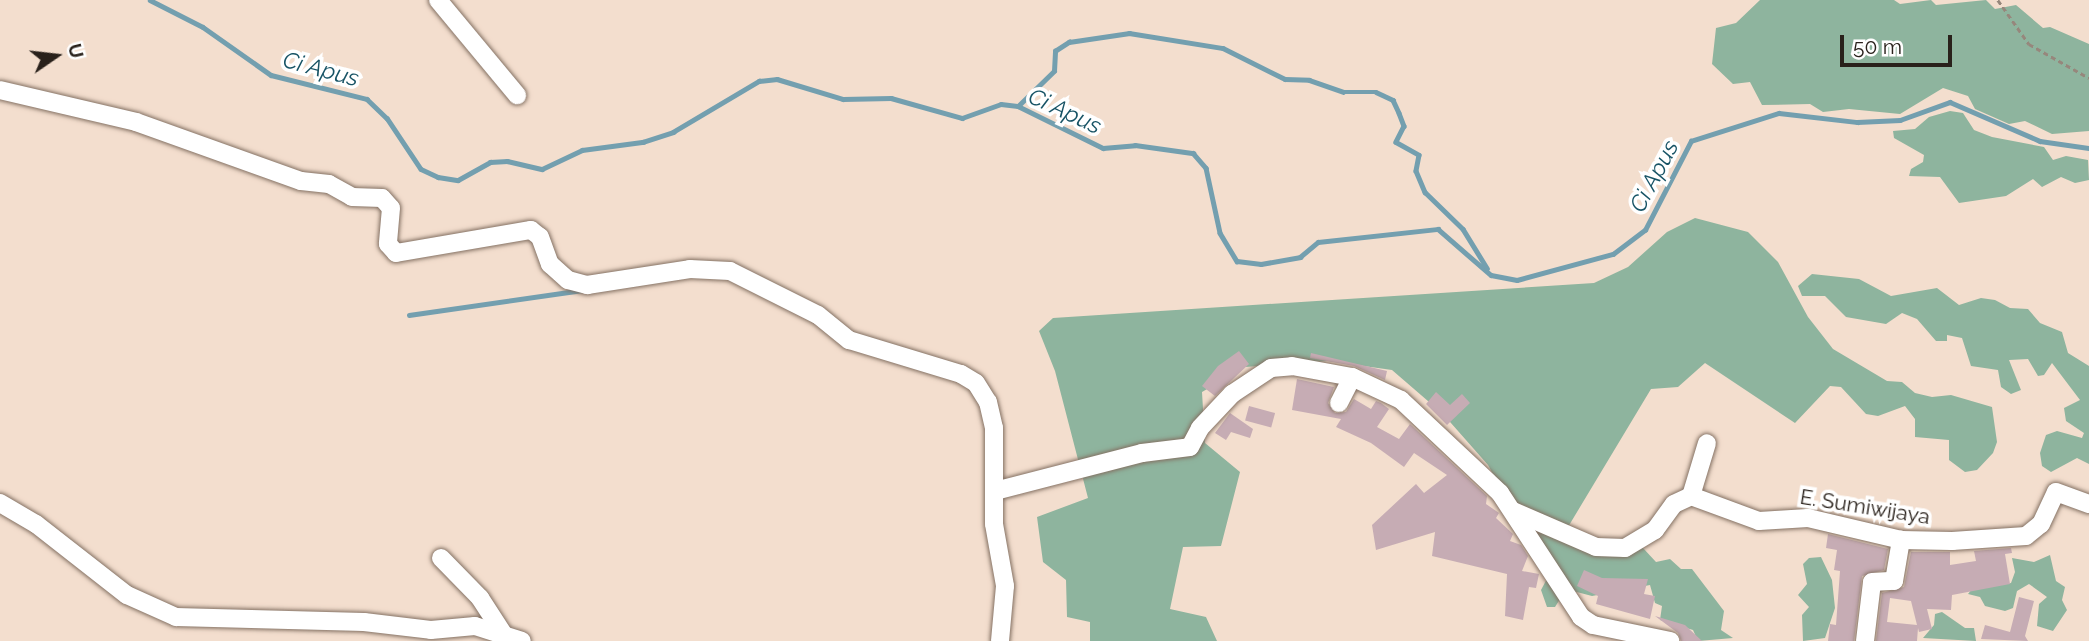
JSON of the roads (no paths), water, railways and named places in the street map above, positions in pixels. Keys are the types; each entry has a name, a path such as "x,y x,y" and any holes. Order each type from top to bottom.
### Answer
{"street":[{"path":"438,0 517,95"},
{"path":"0,90 136,122 301,181 329,184 352,197 382,198 391,208 388,244 397,253 531,230 540,237 550,264 568,280 587,285 690,269 730,271 818,315 849,340 961,374 976,383 988,402 994,428 994,524 1005,586 1000,641"},
{"path":"995,491 1142,453 1190,447 1200,428 1231,394 1271,368 1292,366 1352,377 1401,400 1513,511 1581,617 1593,625 1670,641"},
{"path":"1339,403 1352,377"},
{"path":"1513,511 1596,547 1625,548 1655,530 1674,504 1691,496 1707,443"},
{"name":"E. Sumiwijaya","path":"1691,496 1759,521 1808,518 1902,540 2026,536 2041,524 2056,492 2089,504"},
{"path":"0,503 36,524 127,595 176,617 364,622 417,629 462,625 522,641"},
{"path":"1865,641 1872,582 1894,581 1902,540"},
{"path":"441,558 480,598 504,635"}],"waterway":[{"name":"Ci Apus","path":"150,0 203,27 271,75 367,99 387,118 421,169 438,177 458,180 490,162 507,161 542,169 582,150 643,142 673,132 759,81 777,79 843,99 891,98 962,118 1001,104 1018,106 1103,148 1135,145 1193,153 1206,168 1220,233 1237,261 1261,264 1300,257 1318,242 1438,229 1491,275 1517,280 1613,254 1645,230 1691,141 1779,113 1857,122 1900,120 1950,102 2040,141 2089,148"},
{"path":"1018,106 1054,71 1055,51 1069,42 1129,33 1223,48 1285,79 1309,80 1343,92 1376,92 1393,100 1404,126 1396,142 1419,155 1416,171 1425,192 1463,229 1487,268"},
{"path":"409,315 582,290"}]}
